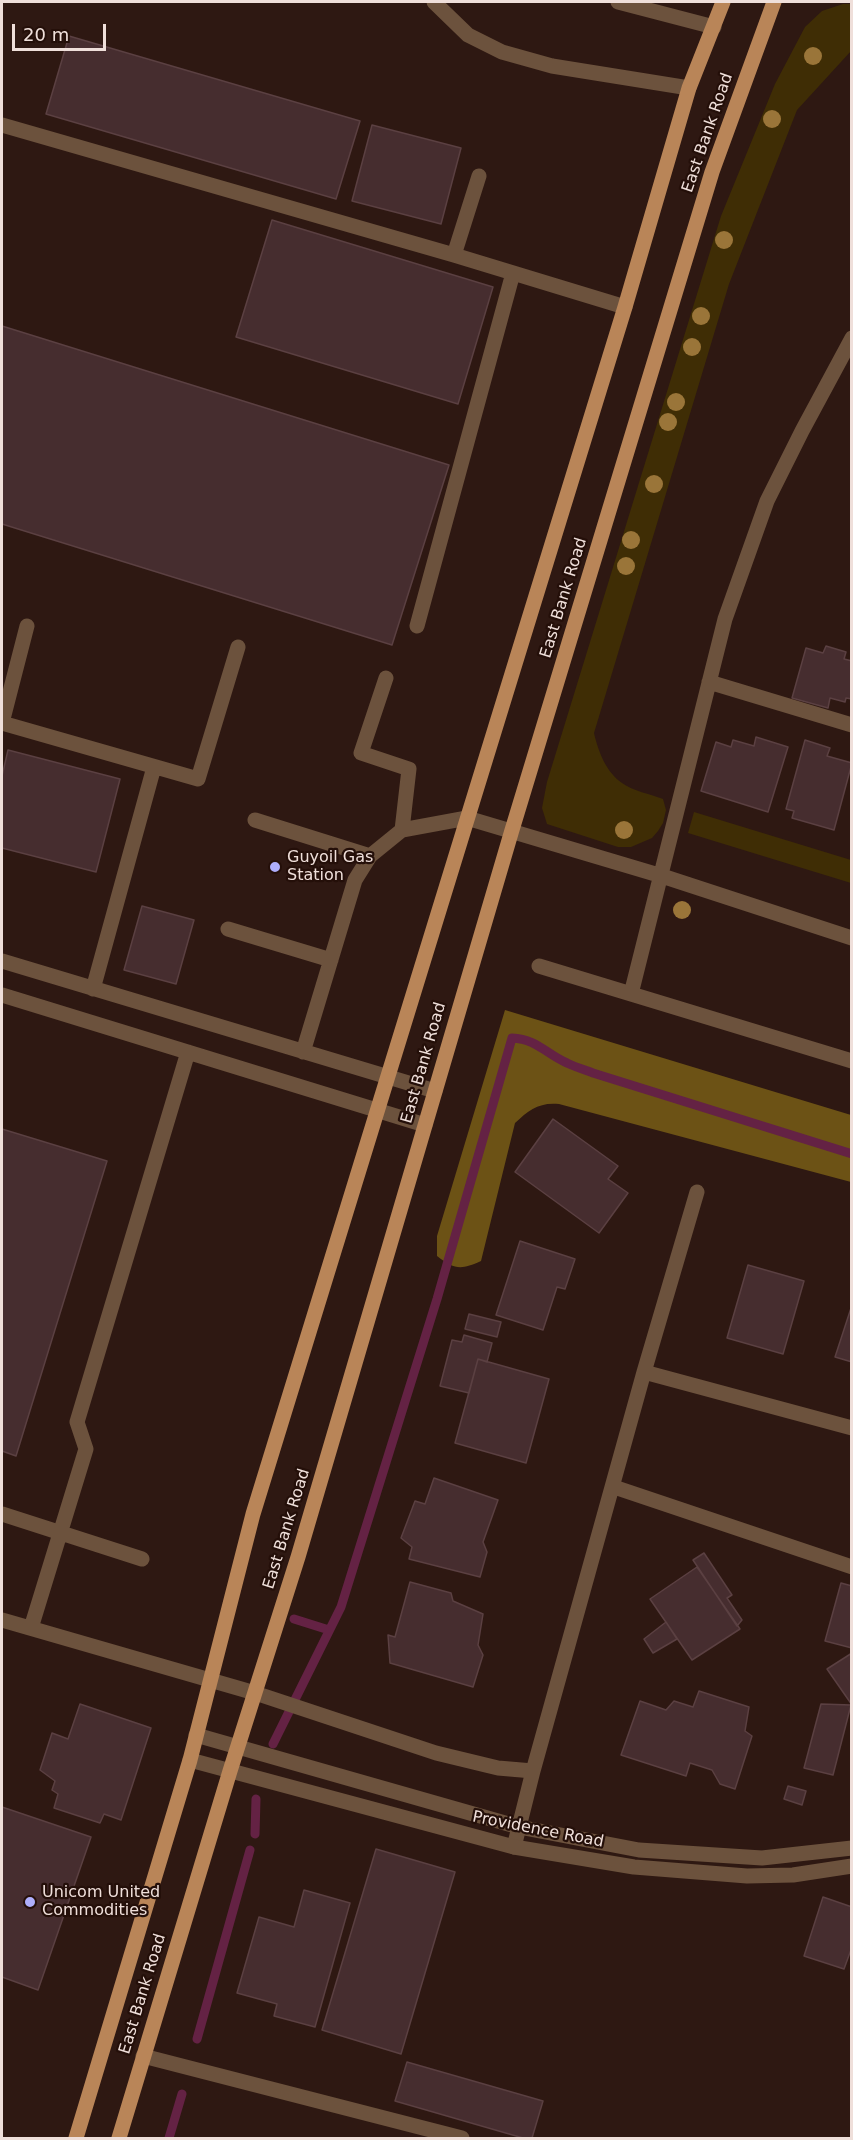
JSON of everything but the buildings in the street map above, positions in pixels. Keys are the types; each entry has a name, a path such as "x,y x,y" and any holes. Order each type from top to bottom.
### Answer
{"main road":[{"name":"East Bank Road","path":"76,2139 190,1760 253,1514 625,307 689,88 723,2"},
{"name":"East Bank Road","path":"119,2139 237,1747 298,1557 512,830 712,172 774,2"}],"street":[{"path":"434,2 468,35 502,52 552,66 689,88"},
{"path":"618,2 714,27"},
{"path":"2,125 454,255 625,307"},
{"path":"454,255 479,176"},
{"path":"417,626 513,273"},
{"path":"631,994 724,619 767,501 852,338"},
{"path":"27,626 2,723 198,779 238,647"},
{"path":"386,678 361,753 409,769 402,830"},
{"path":"710,682 852,724"},
{"path":"93,989 154,767"},
{"path":"303,1052 355,880 370,856 402,830 467,818 662,876 852,938"},
{"path":"255,820 370,856"},
{"path":"228,929 331,960"},
{"path":"2,961 435,1091"},
{"path":"539,966 852,1061"},
{"path":"2,996 425,1125"},
{"path":"31,1628 86,1449 77,1422 188,1052"},
{"path":"514,1847 644,1372 698,1192"},
{"path":"644,1372 852,1428"},
{"path":"614,1486 852,1567"},
{"path":"2,1514 142,1559"},
{"path":"2,1620 255,1693 436,1753 498,1768 533,1771"},
{"name":"Providence Road","path":"196,1736 519,1827 639,1850 762,1858 852,1848"},
{"name":"Providence Road","path":"190,1760 514,1847 634,1867 747,1876 793,1875 852,1866"},
{"path":"143,2056 462,2139"}],"shaded area":[{"path":"843,4 851,4 851,51 797,110 729,284 594,733 611,773 631,788 663,799 666,810 663,823 652,838 631,847 618,847 547,824 542,808 547,782 721,216 775,84 805,27 822,11"},
{"path":"694,812 851,860 851,883 688,833"},
{"path":"505,1010 851,1115 851,1182 559,1104 546,1104 530,1111 515,1123 481,1261 463,1267 449,1264 437,1256 437,1236"}],"waterway":[{"path":"273,1744 341,1607 437,1299 512,1038 528,1041 573,1066 593,1073 852,1154"},
{"path":"294,1619 329,1630"},
{"path":"255,1834 256,1799"},
{"path":"197,2039 250,1850"},
{"path":"169,2138 182,2094"}],"place":[{"name":"Guyoil Gas Station","path":"275,867"},
{"name":"Unicom United Commodities","path":"30,1902"}]}
